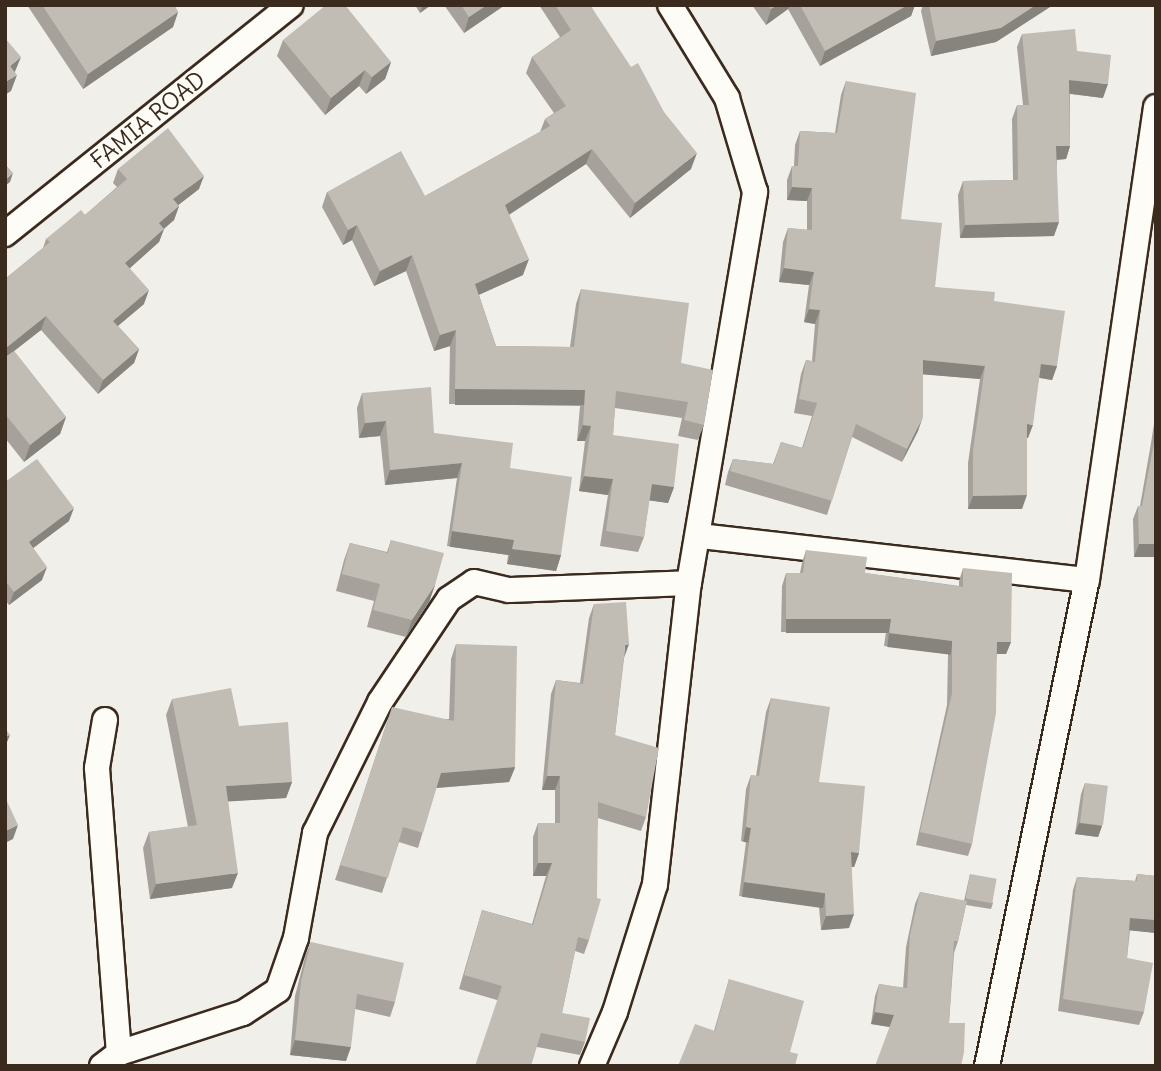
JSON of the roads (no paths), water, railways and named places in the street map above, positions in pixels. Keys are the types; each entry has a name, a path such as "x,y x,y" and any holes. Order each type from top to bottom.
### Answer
{"street":[{"name":"FAMIA ROAD","path":"5,234 291,5"},
{"path":"592,1066 615,1012 655,884 690,583 700,536 755,192 727,99 670,5"},
{"path":"987,1066 1087,580 1156,107"},
{"path":"700,536 1087,580"},
{"path":"105,720 97,768 110,1059 243,1013 278,990 296,938 315,833 380,702 449,599 474,582 509,590 690,583"}]}
